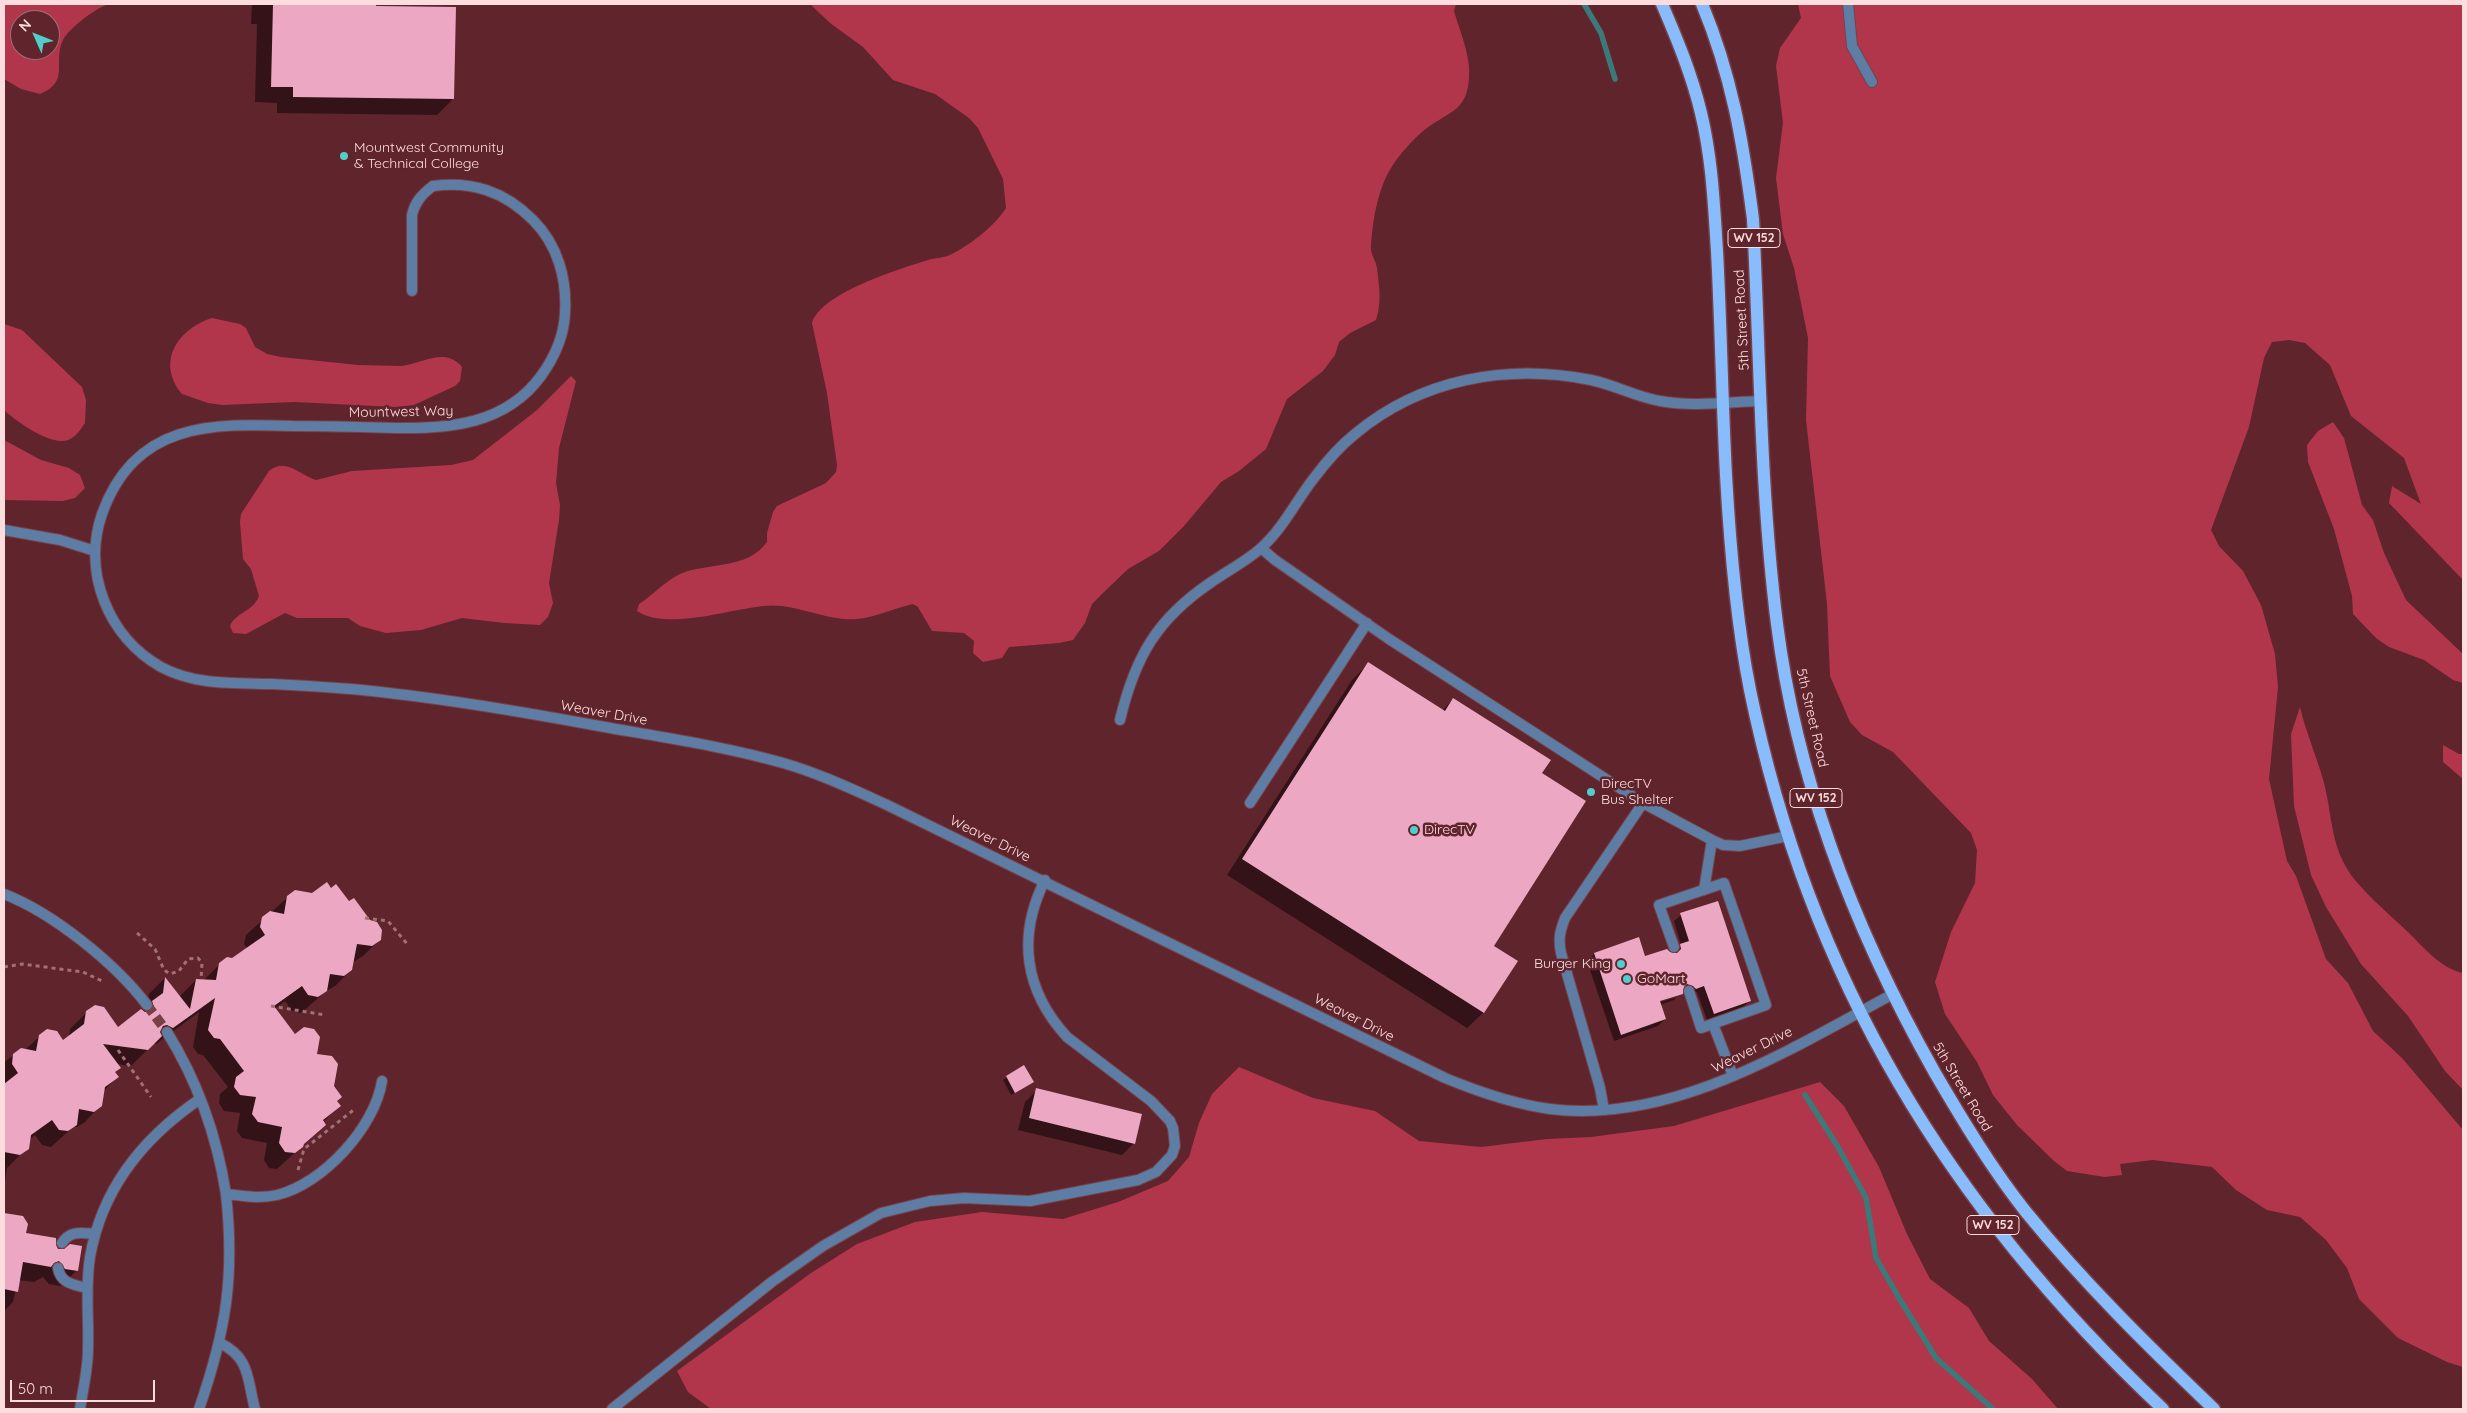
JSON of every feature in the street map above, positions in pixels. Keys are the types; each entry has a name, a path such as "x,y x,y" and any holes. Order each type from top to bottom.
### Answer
{"main road":[{"name":"5th Street Road","path":"1662,4 1691,77 1702,114 1713,188 1728,510 1738,618 1750,688 1765,757 1788,836 1809,897 1859,1012 1924,1126 1960,1181 2004,1240 2061,1307 2163,1409"},
{"name":"5th Street Road","path":"1702,4 1725,68 1742,137 1752,219 1768,532 1777,626 1800,743 1836,862 1893,994 1954,1105 1988,1158 2025,1210 2117,1315 2214,1409"}],"street":[{"path":"1848,4 1852,46 1872,82"},
{"name":"Mountwest Way","path":"95,551 99,522 108,497 122,475 142,455 162,441 184,432 207,426 445,427 490,416 512,405 534,385 549,364 559,343 565,320 563,275 556,254 545,234 533,220 501,195 486,188 467,184 433,186 420,197 412,216 412,291"},
{"path":"1120,720 1136,668 1157,630 1188,598 1261,548 1314,477 1354,435 1401,403 1454,382 1493,375 1538,373 1591,380 1662,402 1724,403 1761,401"},
{"path":"4,530 60,540 95,551"},
{"path":"1261,548 1275,560 1367,623 1643,803 1723,845 1740,846 1788,836"},
{"name":"Weaver Drive","path":"95,551 95,571 100,593 108,613 119,629 146,657 181,676 220,683 389,693 521,712 728,750 785,764 828,779 1045,880 1388,1050 1474,1090 1514,1102 1550,1109 1604,1110 1669,1100 1734,1076 1893,994"},
{"path":"1250,803 1367,623"},
{"path":"1604,1110 1600,1088 1561,953 1559,936 1565,918 1643,803"},
{"path":"1704,890 1712,840"},
{"path":"612,1409 773,1281 823,1246 881,1213 912,1204 955,1198 1030,1201 1054,1197 1138,1180 1156,1172 1166,1164 1175,1146 1173,1128 1170,1121 1151,1101 1066,1036 1056,1025 1040,999 1030,967 1028,941 1032,910 1045,880"},
{"path":"1674,947 1660,905 1724,883 1766,1006 1701,1028 1689,991"},
{"path":"4,894 48,918 95,952 126,980 147,1005"},
{"path":"1713,1024 1734,1076"},
{"path":"167,1032 190,1072 200,1099 221,1164 226,1194 230,1246 227,1304 220,1343 199,1409"},
{"path":"226,1194 258,1197 277,1195 314,1176 333,1162 363,1130 380,1092 382,1080"},
{"path":"80,1409 88,1348 87,1288 95,1234 106,1201 133,1159 164,1125 200,1099"},
{"path":"62,1243 65,1237 74,1233 95,1234"},
{"path":"58,1268 59,1274 66,1282 87,1288"},
{"path":"220,1343 234,1352 245,1365 255,1409"}],"path":[{"path":"365,918 388,921 408,945"},
{"path":"136,933 156,950 164,970 170,974 179,971 188,959 198,958 202,963 201,980"},
{"path":"4,967 22,964 83,972 108,984"},
{"path":"270,1006 325,1015"},
{"path":"118,1050 151,1097"},
{"path":"297,1172 302,1153 323,1130 357,1108"}],"shaded area":[{"path":"4,4 109,4 90,14 77,25 66,35 60,48 60,10 10,10 10,60 59,60 58,77 49,89 40,94 21,89 4,79"},
{"path":"810,4 1456,4 1454,11 1468,61 1469,78 1467,90 1459,106 1431,125 1409,144 1393,165 1384,182 1375,210 1371,246 1377,268 1379,287 1379,307 1376,320 1350,333 1339,342 1335,355 1323,371 1287,399 1266,449 1239,471 1221,482 1184,526 1159,551 1128,569 1102,594 1092,604 1085,623 1073,640 1009,647 1002,658 983,662 973,653 974,641 964,633 932,631 918,607 913,604 857,619 834,618 799,609 775,606 764,606 681,619 649,617 637,611 639,604 669,580 680,574 738,561 759,551 767,542 767,533 773,512 777,506 826,483 836,472 837,465 827,393 812,323 818,312 845,292 862,284 899,269 947,256 958,251 988,229 1006,208 1003,179 978,128 969,118 935,94 893,80 863,47 830,23"},
{"path":"1798,4 2463,4 2463,580 2389,503 2392,486 2421,504 2404,458 2351,416 2330,365 2305,343 2289,340 2272,342 2264,358 2249,427 2211,530 2219,546 2243,571 2261,605 2275,654 2278,687 2269,779 2287,861 2296,876 2326,959 2348,983 2373,1031 2402,1058 2463,1130 2463,1367 2447,1362 2398,1338 2359,1299 2347,1268 2326,1240 2300,1217 2267,1210 2236,1190 2212,1167 2153,1160 2120,1164 2122,1175 2105,1177 2067,1171 2017,1125 1993,1095 1977,1062 1945,1014 1935,982 1951,932 1975,883 1977,850 1971,833 1893,752 1862,735 1850,722 1830,676 1827,604 1806,420 1808,338 1794,268 1783,234 1776,178 1783,123 1776,66 1780,48 1801,18"},
{"path":"212,318 240,324 246,328 255,347 267,354 358,365 402,366 434,358 449,358 462,367 460,381 455,386 414,405 396,407 294,402 222,405 208,403 182,394 174,382 171,371 171,359 174,348 189,330"},
{"path":"4,324 22,330 82,387 86,400 85,423 71,439 61,441 43,436 25,426 4,410"},
{"path":"571,376 576,381 559,448 556,483 560,505 549,583 553,603 548,617 540,625 462,618 421,630 386,633 360,626 348,618 297,618 285,613 246,634 233,633 230,626 233,621 253,605 259,596 251,569 243,559 241,514 269,471 275,467 287,466 316,480 352,471 451,465 473,460 537,410"},
{"path":"2333,422 2344,438 2362,505 2373,520 2384,553 2406,600 2463,654 2463,683 2453,680 2424,660 2389,647 2376,638 2353,614 2352,596 2334,529 2308,462 2307,445 2318,431"},
{"path":"4,440 41,460 69,468 80,475 85,488 75,498 63,501 4,500"},
{"path":"2300,707 2324,783 2337,845 2347,868 2368,894 2427,951 2441,963 2463,973 2463,1090 2445,1071 2408,1016 2361,964 2326,907 2311,875 2294,806 2291,734"},
{"path":"2443,745 2459,754 2463,754 2463,779 2443,762"},
{"path":"1239,1067 1313,1098 1375,1111 1419,1141 1481,1147 1547,1139 1591,1137 1674,1126 1820,1082 1844,1106 1879,1167 1907,1234 1930,1279 1969,1308 1989,1341 2032,1379 2058,1409 711,1409 688,1392 677,1371 811,1273 857,1244 915,1222 982,1212 1063,1219 1118,1202 1168,1181 1189,1157 1199,1123 1212,1094"}],"building":[{"path":"273,4 376,4 376,6 456,7 454,99 293,97 293,87 271,87"},
{"name":"DirecTV","path":"1368,662 1445,711 1453,698 1551,760 1542,773 1586,801 1494,946 1518,961 1484,1013 1242,859"},
{"path":"327,882 331,888 336,884 349,901 354,898 370,920 377,922 382,930 381,940 372,946 357,944 352,970 344,976 330,974 327,991 318,997 308,995 302,986 274,1006 295,1034 304,1027 314,1029 320,1037 317,1054 332,1056 338,1064 334,1086 342,1097 337,1101 341,1106 323,1120 326,1125 303,1147 295,1153 285,1152 279,1143 282,1127 258,1122 252,1114 256,1097 240,1095 234,1087 236,1077 244,1071 220,1039 214,1038 208,1030 215,998 173,1028 167,1025 163,1026 160,1032 162,1036 148,1050 103,1044 121,1068 115,1072 119,1077 105,1087 102,1106 94,1112 79,1109 77,1125 68,1131 59,1130 52,1120 31,1135 29,1149 20,1155 4,1152 4,1084 18,1073 12,1064 13,1054 21,1048 36,1051 39,1035 47,1029 57,1031 63,1040 84,1024 86,1011 95,1005 104,1007 118,1027 141,1009 145,1012 151,1011 154,1007 152,1001 163,993 165,977 190,1009 196,979 216,980 219,963 227,957 232,958 265,935 260,927 262,917 270,911 284,914 287,896 295,890 312,893"},
{"name":"GoMart","path":"1718,901 1751,1001 1714,1014 1704,986 1696,989 1687,984 1684,987 1683,994 1660,1001 1666,1019 1621,1035 1594,953 1639,937 1645,956 1667,949 1670,952 1677,953 1681,949 1680,944 1689,941 1680,913"},
{"path":"1024,1065 1034,1082 1015,1093 1006,1076"},
{"path":"1036,1088 1142,1114 1135,1144 1029,1118"},
{"path":"4,1213 23,1216 28,1224 26,1233 56,1238 58,1249 64,1249 70,1244 82,1246 78,1271 65,1269 59,1261 51,1267 23,1262 18,1292 4,1289"}],"waterway":[{"path":"1584,4 1601,33 1615,79"},
{"path":"1805,1095 1838,1147 1866,1198 1876,1258 1899,1298 1936,1358 1993,1409"}],"tunnel":[{"path":"147,1005 167,1032"}],"place":[{"name":"Mountwest Community & Technical College","path":"344,156"},
{"name":"DirecTV Bus Shelter","path":"1591,792"},
{"name":"DirecTV","path":"1414,830"},
{"name":"Burger King","path":"1621,964"},
{"name":"GoMart","path":"1627,979"}]}
